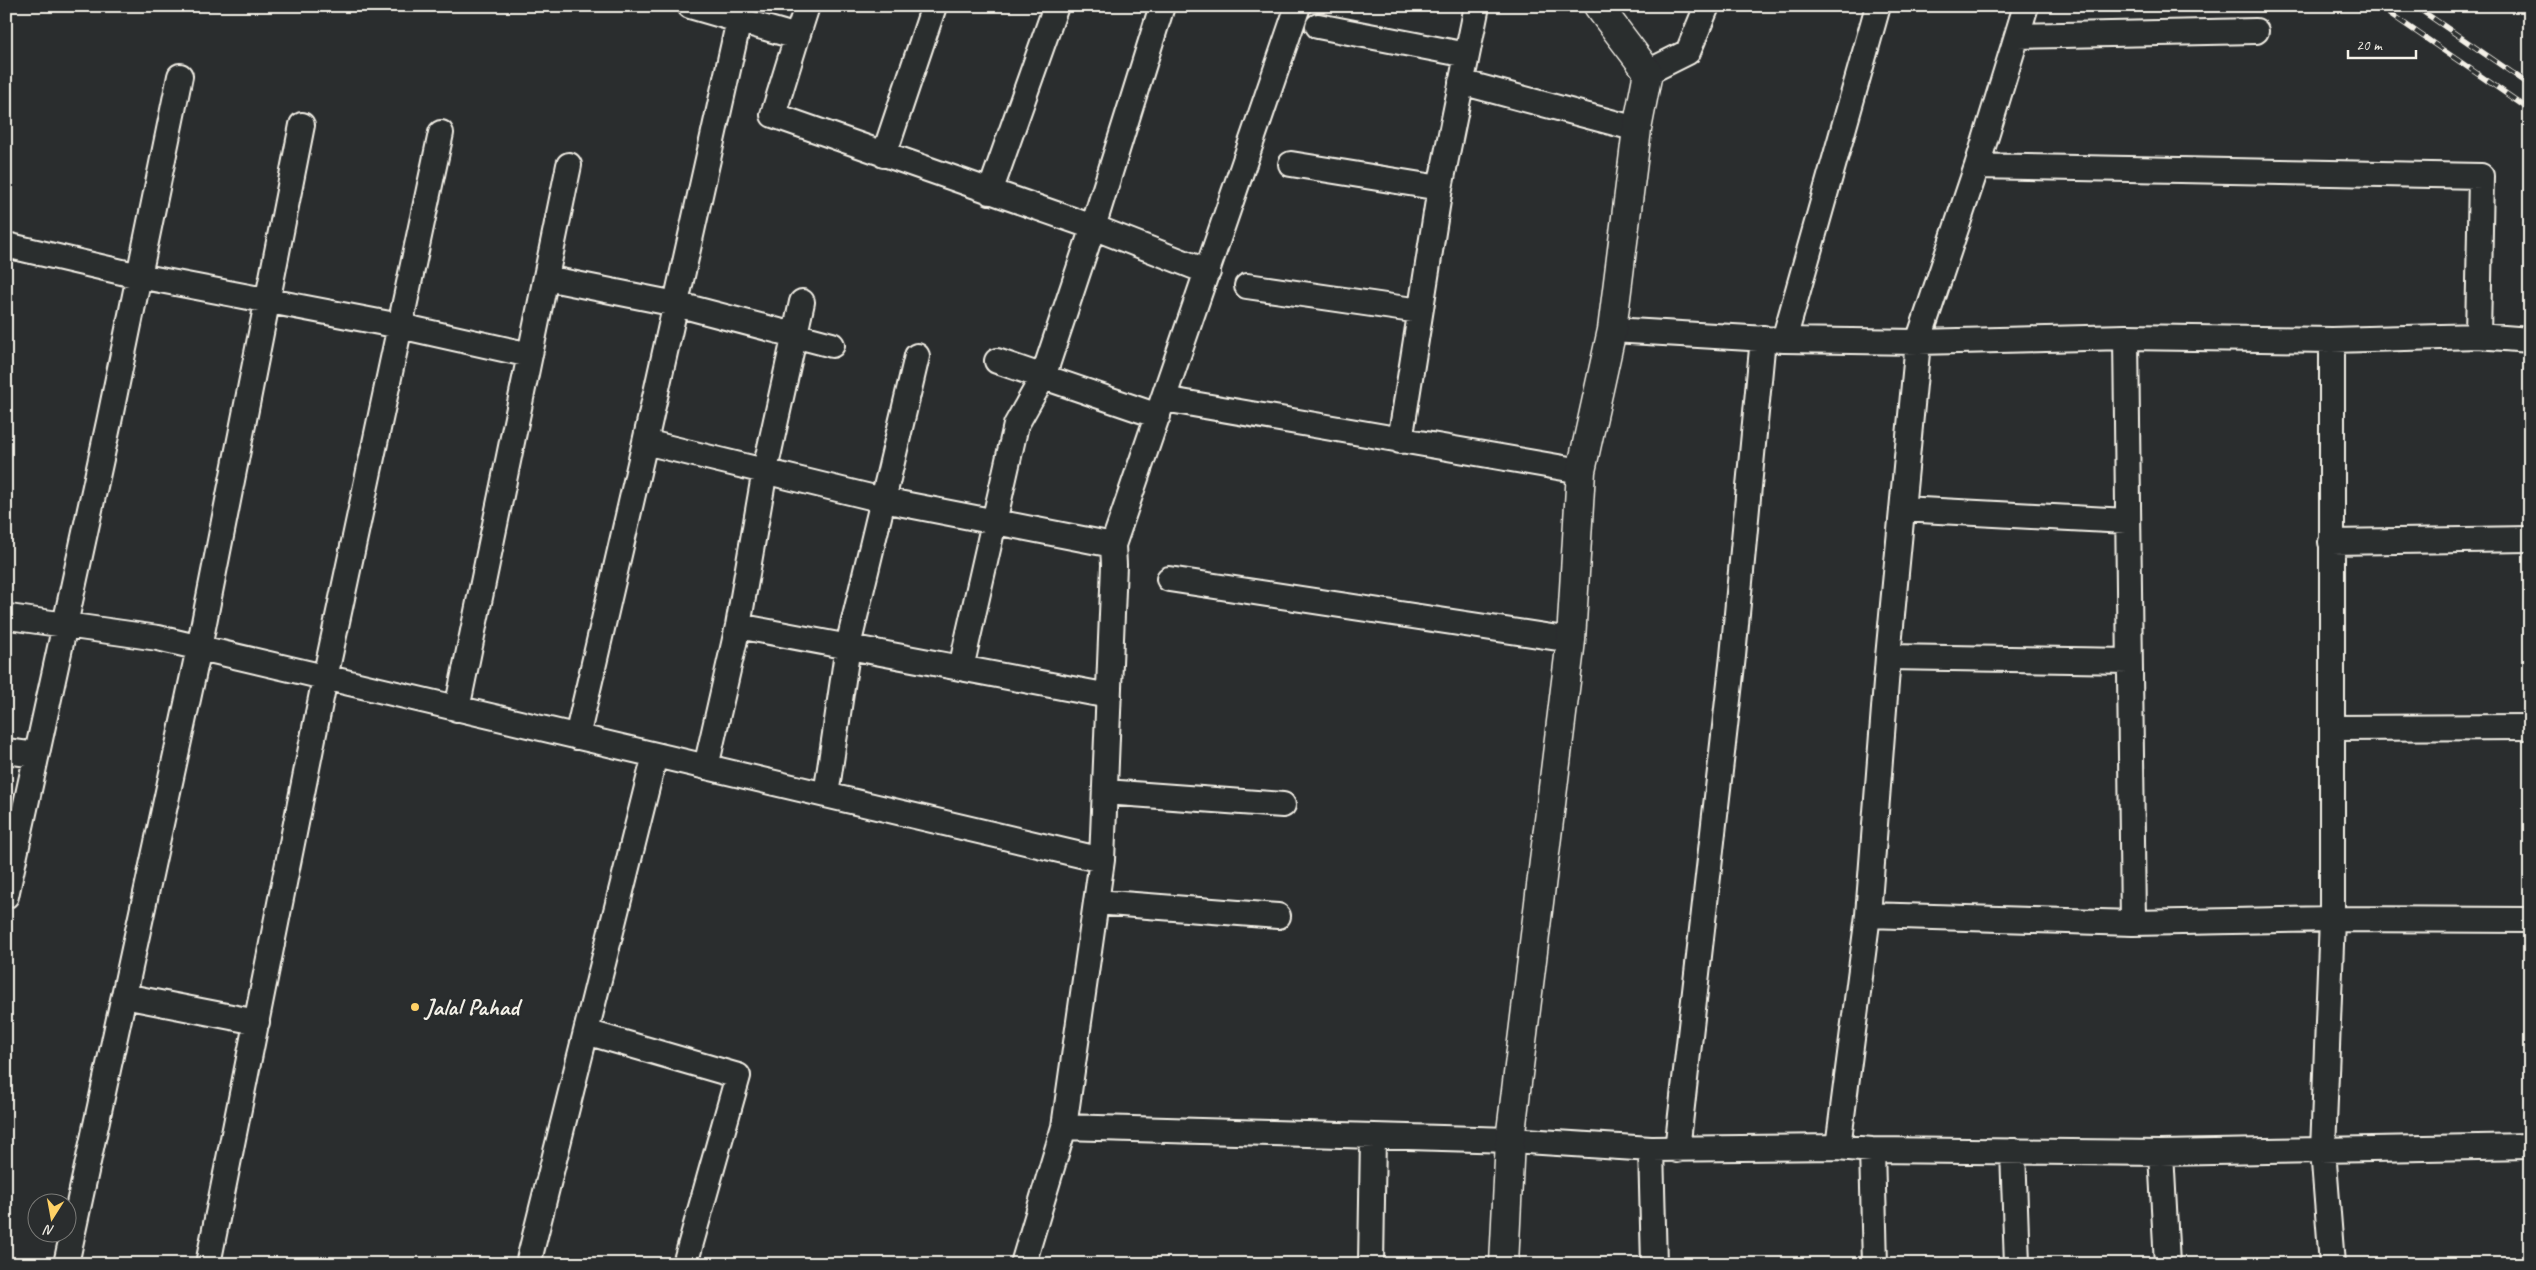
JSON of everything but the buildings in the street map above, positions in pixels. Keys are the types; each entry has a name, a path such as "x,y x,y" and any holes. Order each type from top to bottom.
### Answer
{"street":[{"path":"690,6 797,37"},
{"path":"807,6 773,115 884,156 1093,227 1208,272"},
{"path":"884,156 934,6"},
{"path":"990,192 1056,6"},
{"path":"962,668 992,522 1016,424 1043,377 1093,227 1162,6"},
{"path":"1023,1264 1064,1127 1102,860 1114,566 1113,545 1298,6"},
{"path":"1400,440 1440,188 1460,82 1477,6"},
{"path":"1504,1264 1510,1140 1571,640 1581,471 1612,330 1636,129 1648,72 1598,6"},
{"path":"1648,72 1688,52 1707,6"},
{"path":"1677,1150 1733,656 1773,339 1878,6"},
{"path":"1838,1147 1868,915 1888,657 1918,342 1977,166 2026,6"},
{"path":"577,736 646,442 740,20"},
{"path":"1318,26 1467,55"},
{"path":"2017,36 2256,30"},
{"path":"6,896 180,76"},
{"path":"1460,82 1636,129"},
{"path":"66,1264 199,648 302,125"},
{"path":"208,1264 325,678 441,133"},
{"path":"1291,164 1440,188"},
{"path":"457,709 569,165"},
{"path":"1977,166 2482,176 2478,336"},
{"path":"6,245 139,276 400,326 530,355"},
{"path":"546,278 676,304 832,344"},
{"path":"1247,286 1420,311"},
{"path":"706,767 738,626 765,470 802,302"},
{"path":"1612,330 1773,339 1918,342 2126,337 2332,340 2478,336 2530,340"},
{"path":"2126,337 2132,923"},
{"path":"2332,340 2332,919 2323,1150 2332,1264"},
{"path":"826,795 848,646 917,356"},
{"path":"997,361 1043,377 1161,408 1400,440 1581,471"},
{"path":"646,442 883,500 1113,545"},
{"path":"1902,509 2127,521"},
{"path":"2331,542 2530,539"},
{"path":"1169,580 1571,640"},
{"path":"9,617 158,638 1102,860"},
{"path":"738,626 1109,696"},
{"path":"1888,657 2128,661"},
{"path":"2332,728 2530,727"},
{"path":"6,751 36,756"},
{"path":"528,1264 655,755"},
{"path":"1105,792 1284,805"},
{"path":"1096,902 1278,916"},
{"path":"1868,915 2132,923 2332,919 2530,920"},
{"path":"124,996 257,1022"},
{"path":"586,1032 738,1076 685,1264"},
{"path":"1064,1127 1510,1140 1651,1150 1838,1147 1872,1150 2161,1153 2530,1146"},
{"path":"1371,1264 1373,1136"},
{"path":"1651,1150 1654,1264"},
{"path":"1872,1150 1875,1264"},
{"path":"2013,1151 2017,1264"},
{"path":"2161,1153 2167,1264"}],"railway":[{"path":"2379,6 2530,110"},
{"path":"2415,6 2530,85"}],"place":[{"name":"Jalal Pahad","path":"415,1007"}]}
